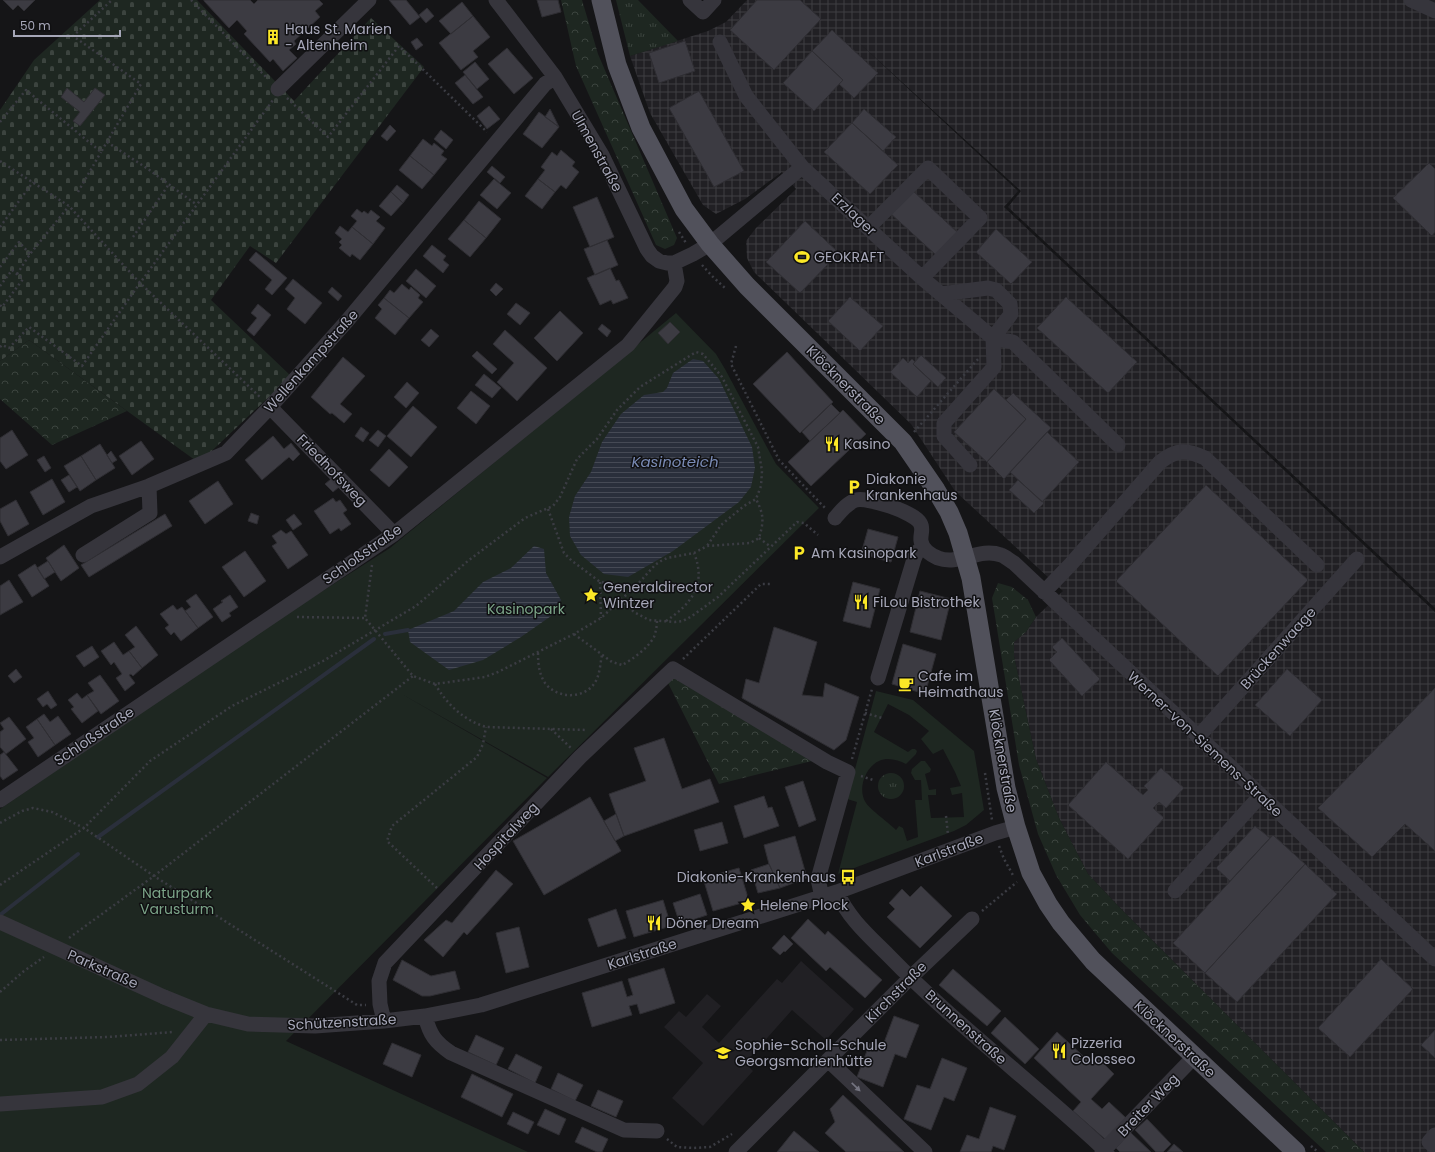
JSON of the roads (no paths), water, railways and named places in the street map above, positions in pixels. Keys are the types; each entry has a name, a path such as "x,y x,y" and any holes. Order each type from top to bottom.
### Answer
{"main road":[{"name":"Klöcknerstraße","path":"601,0 617,65 641,128 684,209 710,244 747,286 903,442 936,490 949,512 958,533 971,578 1006,788 1016,827 1031,873 1048,904 1061,923 1093,962 1296,1152"}],"street":[{"path":"278,89 369,0"},
{"name":"Ulmenstraße","path":"496,0 555,77 602,155 647,249 652,256 659,261 674,263"},
{"path":"690,0 703,12 714,0"},
{"path":"1411,0 1435,11"},
{"name":"Erzlager","path":"720,42 746,96 802,167 922,278 993,338"},
{"name":"Wellenkampstraße","path":"0,557 90,506 149,486 226,453 270,407 347,321 545,84 555,77"},
{"path":"674,263 710,244 802,167"},
{"path":"868,228 928,168 980,218 922,278"},
{"name":"Schloßstraße","path":"0,800 394,534 628,345 675,287 677,281 674,263"},
{"path":"941,294 988,288 996,290 1010,304 1011,314 993,338 994,367 944,423 944,436 970,465"},
{"path":"993,338 1013,342 1118,445"},
{"name":"Friedhofsweg","path":"270,407 394,534"},
{"path":"1044,592 1071,564 1160,462 1169,455 1182,451 1192,452 1205,458 1317,565"},
{"path":"83,555 150,514 149,486"},
{"path":"835,518 846,506 858,500 872,501 903,510 911,514 921,524 923,531 921,540 923,547 928,552 936,557 946,560 966,558"},
{"path":"878,678 914,559 917,552 923,547"},
{"name":"Werner-von-Siemens-Straße","path":"966,558 986,553 1001,555 1014,563 1435,959"},
{"name":"Brückenwaage","path":"1198,737 1357,559"},
{"name":"Hospitalweg","path":"384,1021 380,1004 379,981 385,963 580,757 673,669 828,762 848,772 818,879 822,897"},
{"path":"1175,891 1260,796"},
{"name":"Karlstraße","path":"425,1016 482,1005 838,892 995,833 1016,827"},
{"name":"Brunnenstraße","path":"838,892 842,904 853,920 910,978 1104,1151"},
{"name":"Kirchstraße","path":"736,1152 910,978 972,919"},
{"name":"Parkstraße","path":"0,922 164,997 206,1014"},
{"path":"0,1104 102,1097 138,1084 172,1057 206,1014"},
{"name":"Schützenstraße","path":"206,1014 248,1024 315,1026 384,1021 425,1016"},
{"path":"425,1016 428,1028 437,1044 451,1053 624,1130 657,1131"},
{"name":"Breiter Weg","path":"1104,1151 1194,1057"},
{"path":"828,1060 924,1152"},
{"path":"1435,1136 1429,1142 1435,1147"}],"water":[{"name":"Kasinoteich","path":"693,359 703,361 719,379 752,447 755,468 751,487 739,502 673,551 628,577 604,574 581,555 570,536 569,517 575,496 591,472 602,442 621,414 644,395 663,392 667,388 673,373"},
{"path":"534,546 544,549 546,573 561,600 554,614 521,637 483,660 449,670 410,642 408,630 454,611 483,582 511,568"}],"waterway":[{"path":"385,634 408,630"},
{"path":"98,837 374,639"},
{"path":"0,915 78,854"}],"place":[{"name":"Haus St. Marien - Altenheim","path":"273,37"},
{"name":"GEOKRAFT","path":"802,257"},
{"name":"Kasino","path":"832,444"},
{"name":"Diakonie Krankenhaus","path":"854,487"},
{"name":"Am Kasinopark","path":"799,553"},
{"name":"Generaldirector Wintzer","path":"591,595"},
{"name":"FiLou Bistrothek","path":"861,602"},
{"name":"Cafe im Heimathaus","path":"906,684"},
{"name":"Diakonie-Krankenhaus","path":"848,877"},
{"name":"Helene Plock","path":"748,905"},
{"name":"Döner Dream","path":"654,923"},
{"name":"Pizzeria Colosseo","path":"1059,1051"},
{"name":"Sophie-Scholl-Schule Georgsmarienhütte","path":"723,1053"}],"park label":[{"name":"Kasinopark","path":"526,609"},
{"name":"Naturpark Varusturm","path":"177,902"}]}
